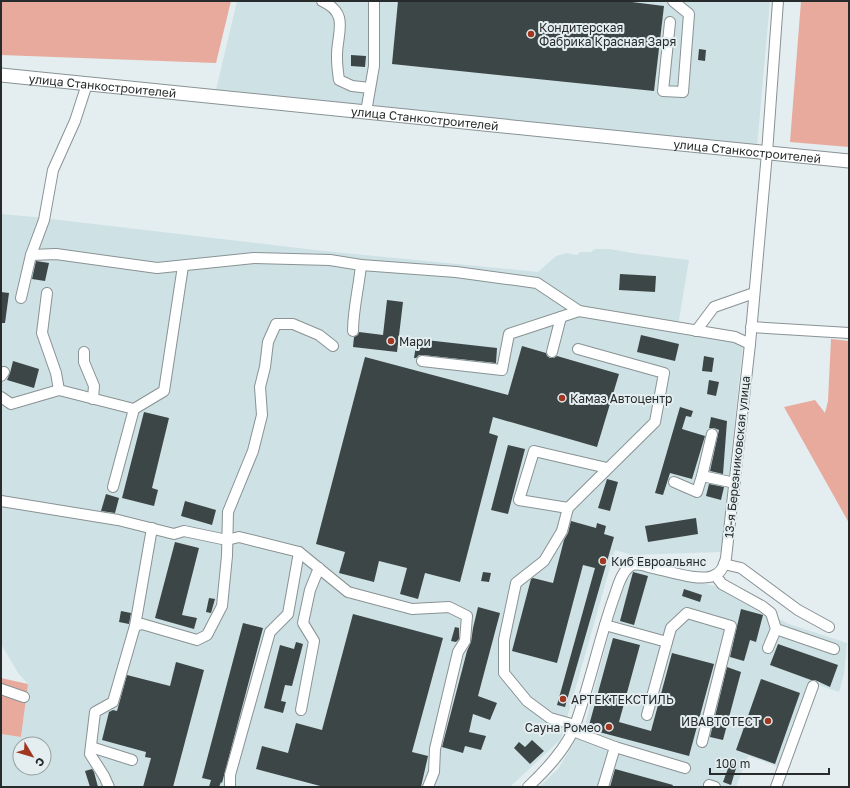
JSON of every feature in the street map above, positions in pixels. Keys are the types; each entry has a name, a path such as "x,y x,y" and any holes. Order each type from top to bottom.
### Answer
{"main road":[{"name":"улица Станкостроителей","path":"1,75 849,161"}],"street":[{"path":"322,1 332,5 339,13 340,30 337,58 339,80 352,86 370,88"},
{"path":"366,112 374,66 374,1"},
{"path":"670,22 663,91 683,92 689,14 673,1"},
{"name":"13-я Березниковская улица","path":"715,576 721,570 727,553 735,483 750,344 767,153 778,1"},
{"path":"21,298 31,255 44,220 53,170 74,121 87,84"},
{"path":"31,255 56,254 157,268 254,258 330,260 361,265 456,272 537,283 579,311 735,337 750,344"},
{"path":"353,331 353,320 361,265"},
{"path":"113,487 134,409 164,391 183,266"},
{"path":"47,293 42,333 56,373 59,390"},
{"path":"696,330 714,306 754,293"},
{"path":"422,361 502,370 509,334 579,311"},
{"path":"552,352 561,317"},
{"path":"135,626 142,624 197,640 207,635 222,606 227,556 228,512 253,451 262,415 260,387 268,342 276,324 292,324 319,335 334,346"},
{"path":"751,327 849,333"},
{"path":"578,349 664,372 655,422 568,508 562,531 544,561 516,583 504,640 504,673 527,701 550,718 615,747 685,768"},
{"path":"84,352 84,362 94,386 93,399"},
{"path":"1,397 11,404 59,390 134,409"},
{"path":"674,482 697,492 712,434"},
{"path":"568,508 519,500 534,451 607,468"},
{"path":"702,476 735,483"},
{"path":"1,501 118,520 174,534 184,531 227,540 239,537 299,552 348,592 412,609 449,607 467,616 465,641 458,652 435,749 434,772 428,787"},
{"path":"109,787 90,754 95,712 113,702 135,626 152,528"},
{"path":"230,787 230,775 270,632 288,614 299,552"},
{"path":"724,564 741,568 798,610 829,627"},
{"path":"535,785 555,760 568,741 574,728 605,625 621,579 625,571 631,566 644,566 703,578 715,576 722,584 762,606 771,613 776,629 768,648"},
{"path":"301,710 314,641 302,623 310,590 319,568"},
{"path":"647,714 671,628 687,613 731,626 702,742"},
{"path":"605,625 667,642"},
{"path":"776,629 834,649"},
{"path":"776,787 813,686"},
{"path":"1,689 24,697"},
{"path":"91,747 132,760"},
{"path":"603,787 615,747"}],"shaded area":[{"path":"1,1 231,1 216,63 1,55"},
{"path":"237,1 770,1 757,147 215,94"},
{"path":"801,1 849,1 849,147 790,142"},
{"path":"1,214 324,251 538,272 556,256 567,253 577,255 580,252 591,252 595,249 610,249 689,260 677,332 743,344 721,552 632,555 615,550 561,739 510,787 1,787 1,734 14,736 12,736 12,776 52,776 52,736 21,736 28,684 18,673 1,644"},
{"path":"831,339 849,341 849,523 784,407 815,400 825,413 828,401"},
{"path":"633,569 650,571 715,586 789,624 847,643 844,674 839,692 818,685 788,770 748,756 736,787 539,787 558,769 585,724 614,615 629,573"},
{"path":"1,678 28,684 21,736 1,734"}],"building":[{"path":"398,1 624,1 664,6 654,91 392,64"},
{"path":"699,49 706,50 705,61 698,60"},
{"path":"351,55 366,56 365,67 351,66"},
{"path":"36,261 49,263 45,281 32,279"},
{"path":"620,274 656,276 655,292 619,290"},
{"path":"1,292 9,293 5,323 1,323"},
{"path":"387,300 403,302 397,352 353,347 354,337 358,335 359,332 383,335"},
{"path":"641,335 679,344 675,361 637,352"},
{"path":"417,339 497,348 496,363 423,355 419,355 414,358"},
{"path":"522,346 546,353 550,358 557,356 619,374 597,447 493,417 489,433 498,436 460,582 425,573 418,599 400,594 407,568 379,561 374,582 339,573 345,552 316,544 365,357 508,395"},
{"path":"704,356 714,358 712,372 702,371"},
{"path":"13,361 39,369 34,388 7,380"},
{"path":"709,380 719,382 716,396 707,394"},
{"path":"680,407 693,411 691,417 686,416 682,429 705,436 692,479 670,473 663,495 655,493"},
{"path":"144,412 169,418 152,488 158,490 154,506 122,498"},
{"path":"711,417 727,421 723,474 710,471 719,430 709,428"},
{"path":"508,445 525,449 508,514 491,510"},
{"path":"607,479 618,482 610,511 598,508"},
{"path":"709,484 724,487 721,500 706,496"},
{"path":"106,494 119,498 115,513 101,511"},
{"path":"185,501 216,510 212,525 181,516"},
{"path":"696,518 698,534 648,542 645,526"},
{"path":"571,521 596,528 597,523 606,526 604,534 614,537 565,707 557,705 595,568 583,565 557,663 512,651 531,579 533,578 553,583 564,540 568,533"},
{"path":"175,542 199,548 182,615 197,618 194,629 155,618"},
{"path":"483,572 491,573 489,582 481,581"},
{"path":"633,572 648,576 634,625 620,621"},
{"path":"684,589 702,595 700,602 682,596"},
{"path":"209,598 215,599 211,613 206,612"},
{"path":"478,607 500,613 478,696 497,703 490,720 473,714 469,732 486,736 481,750 465,746 463,753 442,747 467,651 471,642"},
{"path":"741,609 763,615 756,642 750,640 744,661 730,657"},
{"path":"121,611 131,613 129,624 119,622"},
{"path":"353,614 443,638 412,752 428,756 421,787 324,787 256,769 262,746 288,753 296,723 322,730"},
{"path":"243,623 263,628 222,783 221,782 219,787 209,787 211,780 202,778"},
{"path":"455,627 459,628 459,639 456,642 451,641"},
{"path":"613,638 640,645 619,722 651,731 672,653 714,664 689,756 588,729"},
{"path":"296,642 303,644 292,686 285,685 281,701 286,702 283,713 264,708 280,645 294,649"},
{"path":"778,644 838,665 830,687 815,680 811,680 770,665"},
{"path":"176,662 204,670 173,787 143,787 151,758 145,757 146,752 102,740 109,712 113,710 117,711 127,675 170,686"},
{"path":"727,667 741,672 723,740 710,737"},
{"name":"ИВАВТОТЕСТ","path":"761,679 800,693 775,764 736,750"},
{"path":"532,740 544,751 530,764 514,748 519,742 525,747"},
{"path":"730,763 737,765 731,785 723,782"},
{"path":"92,769 98,787 90,787 85,771"},
{"path":"615,769 673,785 672,787 610,787"}],"place":[{"name":"Кондитерская Фабрика Красная Заря","path":"531,34"},
{"name":"Мари","path":"391,341"},
{"name":"Камаз Автоцентр","path":"562,398"},
{"name":"Киб Евроальянс","path":"603,561"},
{"name":"АРТЕКТЕКСТИЛЬ","path":"563,699"},
{"name":"ИВАВТОТЕСТ","path":"768,721"},
{"name":"Сауна Ромео","path":"609,727"}]}
